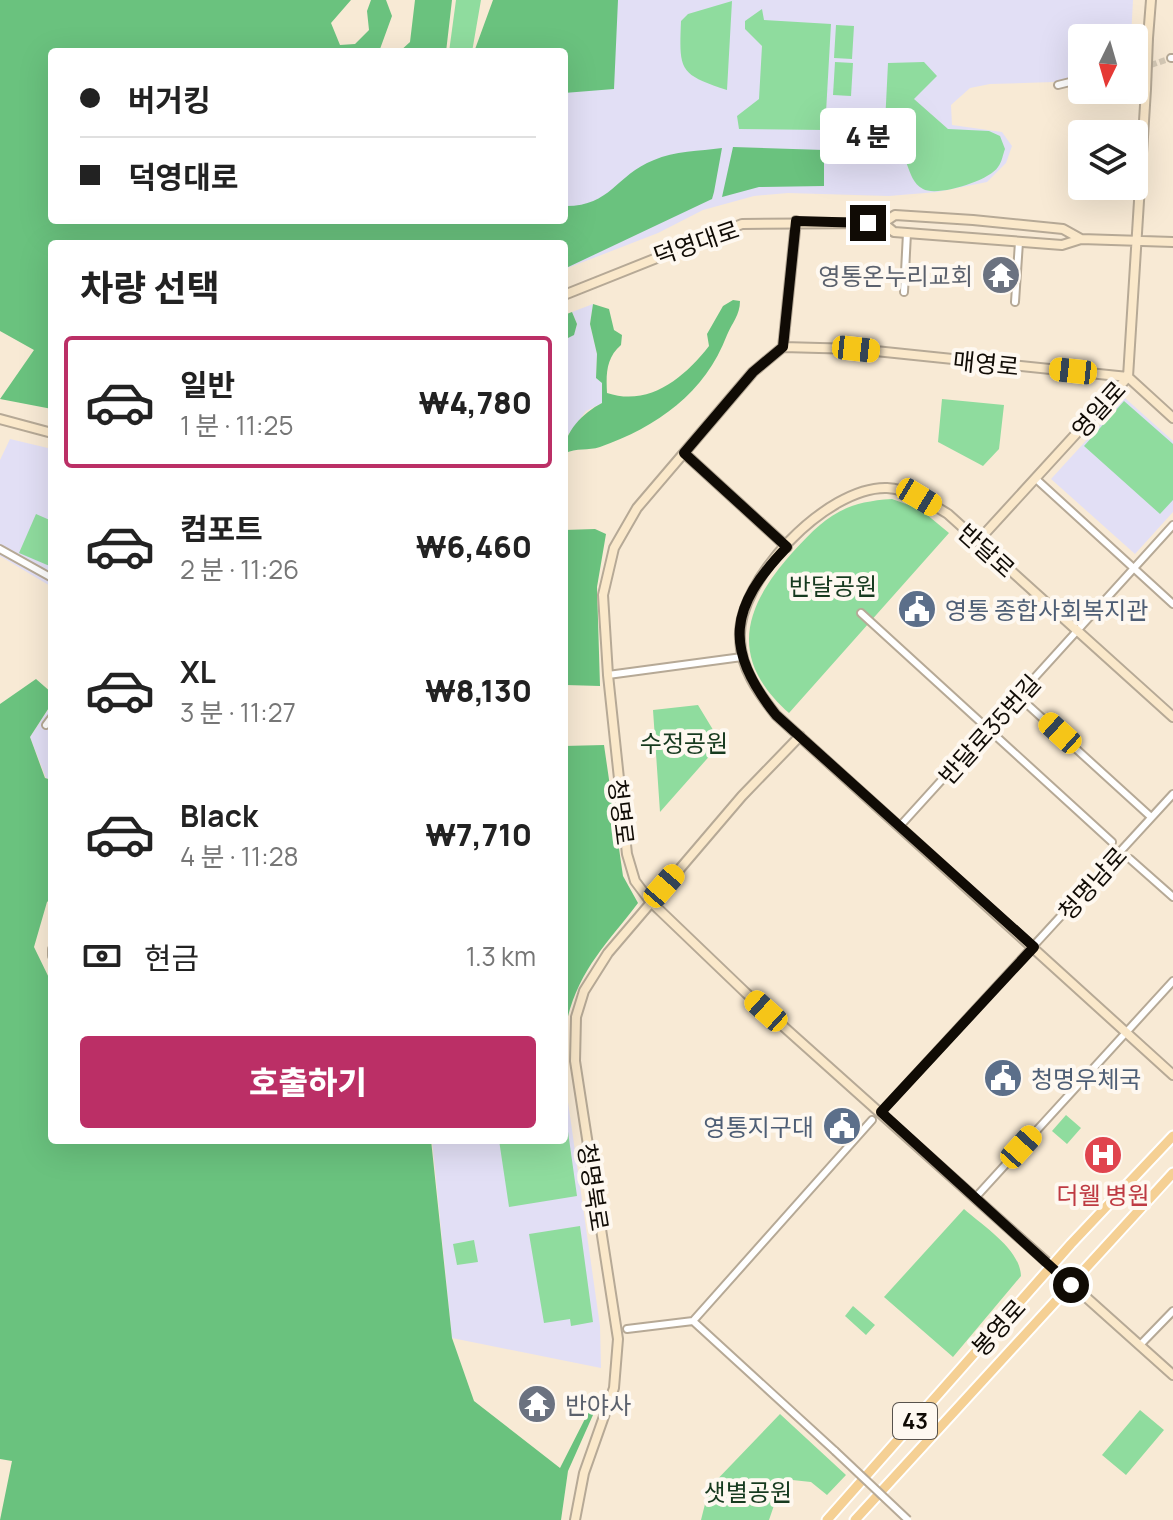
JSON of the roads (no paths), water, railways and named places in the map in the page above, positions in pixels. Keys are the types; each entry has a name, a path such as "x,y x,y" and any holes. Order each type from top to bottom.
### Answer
{"main road":[{"name":"봉영로","path":"827,1520 1051,1267 1173,1136"},
{"name":"봉영로","path":"855,1520 1173,1173"}],"street":[{"name":"영일로","path":"978,541 1128,377 1151,0"},
{"path":"1058,85 1068,82"},
{"name":"덕영대로","path":"568,293 742,224 796,221 883,223 895,215 1063,229 1081,239"},
{"path":"783,347 796,221"},
{"name":"덕영대로","path":"883,223 894,232 1062,245 1081,239 1173,242"},
{"path":"904,292 907,233"},
{"path":"1015,302 1019,242"},
{"name":"매영로","path":"783,347 856,349 1128,377"},
{"name":"청명로","path":"783,347 753,372 637,508 614,548 603,595 608,675 627,854 635,881 650,901 746,993 1173,1375"},
{"path":"1128,377 1173,418"},
{"path":"0,419 48,432"},
{"path":"684,453 787,547"},
{"path":"1035,478 1173,604"},
{"name":"반달로","path":"1173,717 948,514 919,497 887,488 854,494 820,512 762,573 745,602 739,636 742,657 757,691 776,715 1173,1075"},
{"name":"반달로35번길","path":"900,826 1173,525"},
{"path":"0,549 48,576"},
{"path":"861,613 1112,842"},
{"path":"608,675 742,657"},
{"path":"1018,696 1151,817"},
{"name":"청명북로","path":"575,1520 584,1473 614,1388 618,1339 575,1061 576,1017 584,991 608,953 650,901 800,736"},
{"name":"청명남로","path":"881,1112 1173,794"},
{"path":"1130,859 1173,897"},
{"path":"975,1198 1173,981"},
{"path":"627,1329 693,1321 872,1120"},
{"path":"1141,1344 1173,1311"},
{"path":"693,1321 908,1520"}],"tunnel":[{"path":"1148,66 1171,58"}],"place":[{"name":"영통온누리교회","path":"1001,275"},
{"name":"영통 종합사회복지관","path":"917,609"},
{"name":"청명우체국","path":"1003,1078"},
{"name":"영통지구대","path":"842,1126"},
{"name":"더웰 병원","path":"1103,1155"},
{"name":"반야사","path":"537,1404"}],"park label":[{"name":"반달공원","path":"833,585"},
{"name":"수정공원","path":"684,742"},
{"name":"샛별공원","path":"748,1491"}]}
